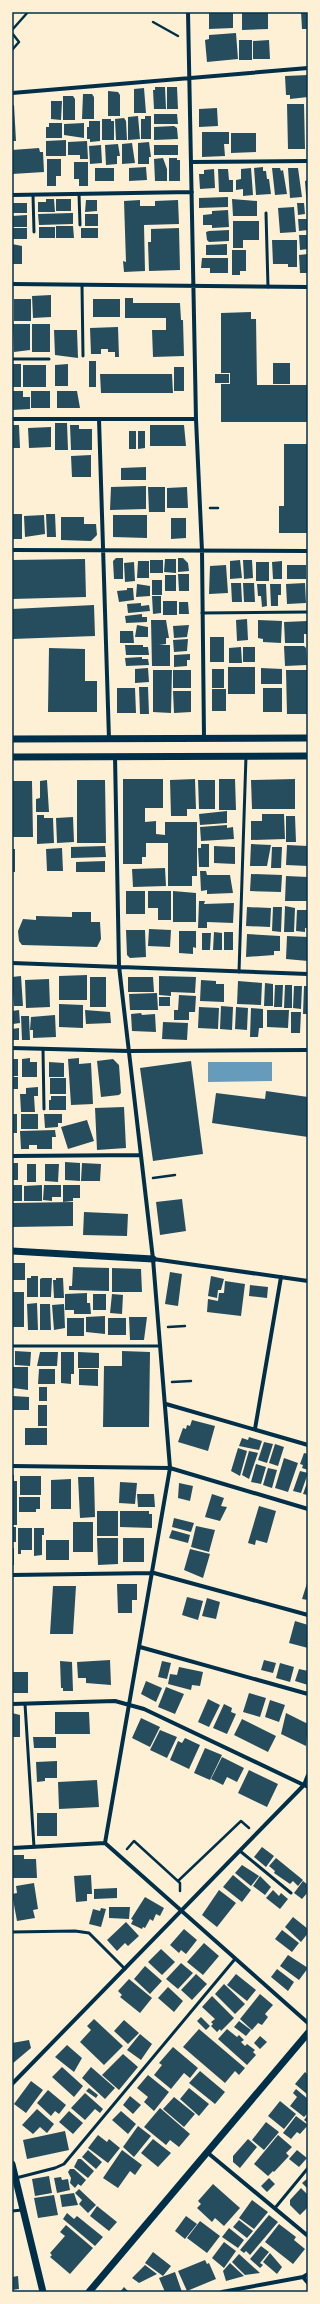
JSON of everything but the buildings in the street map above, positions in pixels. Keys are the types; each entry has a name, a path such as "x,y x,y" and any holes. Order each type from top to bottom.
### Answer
{"street":[{"path":"188,12 196,419 202,551 204,738"},
{"path":"12,93 308,68"},
{"path":"191,162 308,161"},
{"path":"12,195 192,192"},
{"path":"12,284 308,287"},
{"path":"12,418 196,419"},
{"path":"99,419 104,552 108,739"},
{"path":"12,550 104,552 308,552"},
{"path":"12,739 308,738"},
{"path":"104,1843 154,1573 170,1468 166,1404 153,1259 119,966 115,756"},
{"path":"12,757 308,756"},
{"path":"12,963 308,974"},
{"path":"12,1048 128,1051 308,1050"},
{"path":"12,1156 141,1155"},
{"path":"12,1251 153,1259 308,1281"},
{"path":"255,1428 281,1276"},
{"path":"166,1404 255,1428 308,1445"},
{"path":"12,1466 170,1468 308,1509"},
{"path":"12,1575 154,1573 308,1615"},
{"path":"140,1647 308,1694"},
{"path":"12,1704 115,1701 130,1705 144,1709 306,1786"},
{"path":"12,2084 182,1912 240,1850 306,1786 308,1775"},
{"path":"12,1848 104,1843 308,2023"},
{"path":"90,2292 308,2033"},
{"path":"208,2153 308,2236"},
{"path":"12,2164 14,2178 43,2292"},
{"path":"222,2292 303,2277 308,2274"},
{"path":"303,2277 308,2283"}],"lane":[{"path":"79,194 80,225"},
{"path":"33,195 34,232"},
{"path":"266,213 268,287"},
{"path":"82,285 83,356"},
{"path":"12,359 49,359"},
{"path":"202,613 308,612"},
{"path":"239,972 246,756"},
{"path":"44,1049 44,1109"},
{"path":"12,1346 160,1346"},
{"path":"25,1704 34,1847"},
{"path":"240,1850 291,1893"},
{"path":"12,1932 75,1931 89,1933 125,1969"},
{"path":"14,2178 55,2168 64,2164 235,1959"},
{"path":"275,2208 308,2168"},
{"path":"12,2211 22,2210"}],"path":[{"path":"12,30 28,12"},
{"path":"153,22 176,36 189,36"},
{"path":"12,34 19,42 12,50"},
{"path":"143,1179 175,1175"},
{"path":"159,1328 185,1326"},
{"path":"164,1382 191,1381"},
{"path":"178,1881 242,1821 256,1834"},
{"path":"120,1857 134,1842 180,1883 180,1891"}],"water":[{"path":"208,1062 272,1062 272,1081 208,1082"}]}
